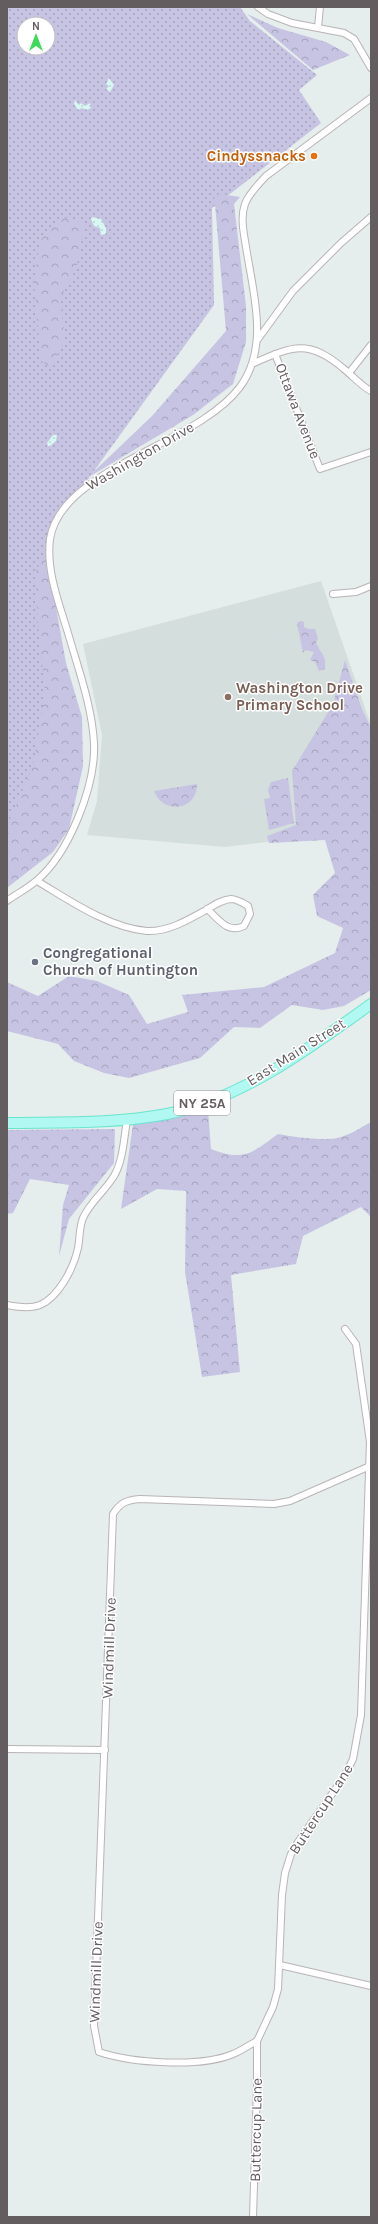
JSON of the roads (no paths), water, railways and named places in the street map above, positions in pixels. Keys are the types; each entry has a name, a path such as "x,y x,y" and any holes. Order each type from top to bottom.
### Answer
{"main road":[{"name":"East Main Street","path":"7,1123 127,1120 168,1113 193,1106 234,1089 280,1066 371,1004"}],"street":[{"path":"258,7 268,14 292,23 344,33 354,39 371,68"},
{"path":"318,27 320,7"},
{"name":"Washington Drive","path":"7,901 37,881 57,856 83,806 91,773 94,745 85,693 54,587 50,559 51,537 54,530 65,507 77,493 95,479 152,450 211,415 234,395 247,378 254,363 258,339 255,303 243,226 244,206 251,192 266,176 371,98"},
{"path":"258,339 293,292 341,243 371,217"},
{"path":"348,373 371,345"},
{"path":"254,363 275,354 299,348 314,349 335,361 371,391"},
{"name":"Ottawa Avenue","path":"275,354 320,469 371,452"},
{"path":"333,594 356,592 371,586"},
{"path":"37,881 79,906 128,929 148,931 165,929 215,904 232,899 248,906 250,914 244,926 237,930 229,929 207,909"},
{"path":"7,1305 26,1307 40,1305 54,1295 70,1269 78,1248 79,1232 84,1218 114,1176 120,1162 127,1120"},
{"name":"Buttercup Lane","path":"253,2217 257,2041 275,2001 278,1989 282,1895 291,1854 344,1777 353,1759 358,1740 361,1715 370,1442 364,1389 356,1344 345,1329"},
{"name":"Windmill Drive","path":"257,2041 232,2054 213,2060 192,2063 117,2058 99,2052 94,2026 113,1514 119,1505 127,1500 140,1499 274,1504 290,1501 370,1466"},
{"path":"7,1749 105,1750"},
{"path":"280,1965 371,1986"}],"place":[{"name":"Cindyssnacks","path":"314,156"},
{"name":"Washington Drive Primary School","path":"228,697"},
{"name":"Congregational Church of Huntington","path":"35,962"}]}
